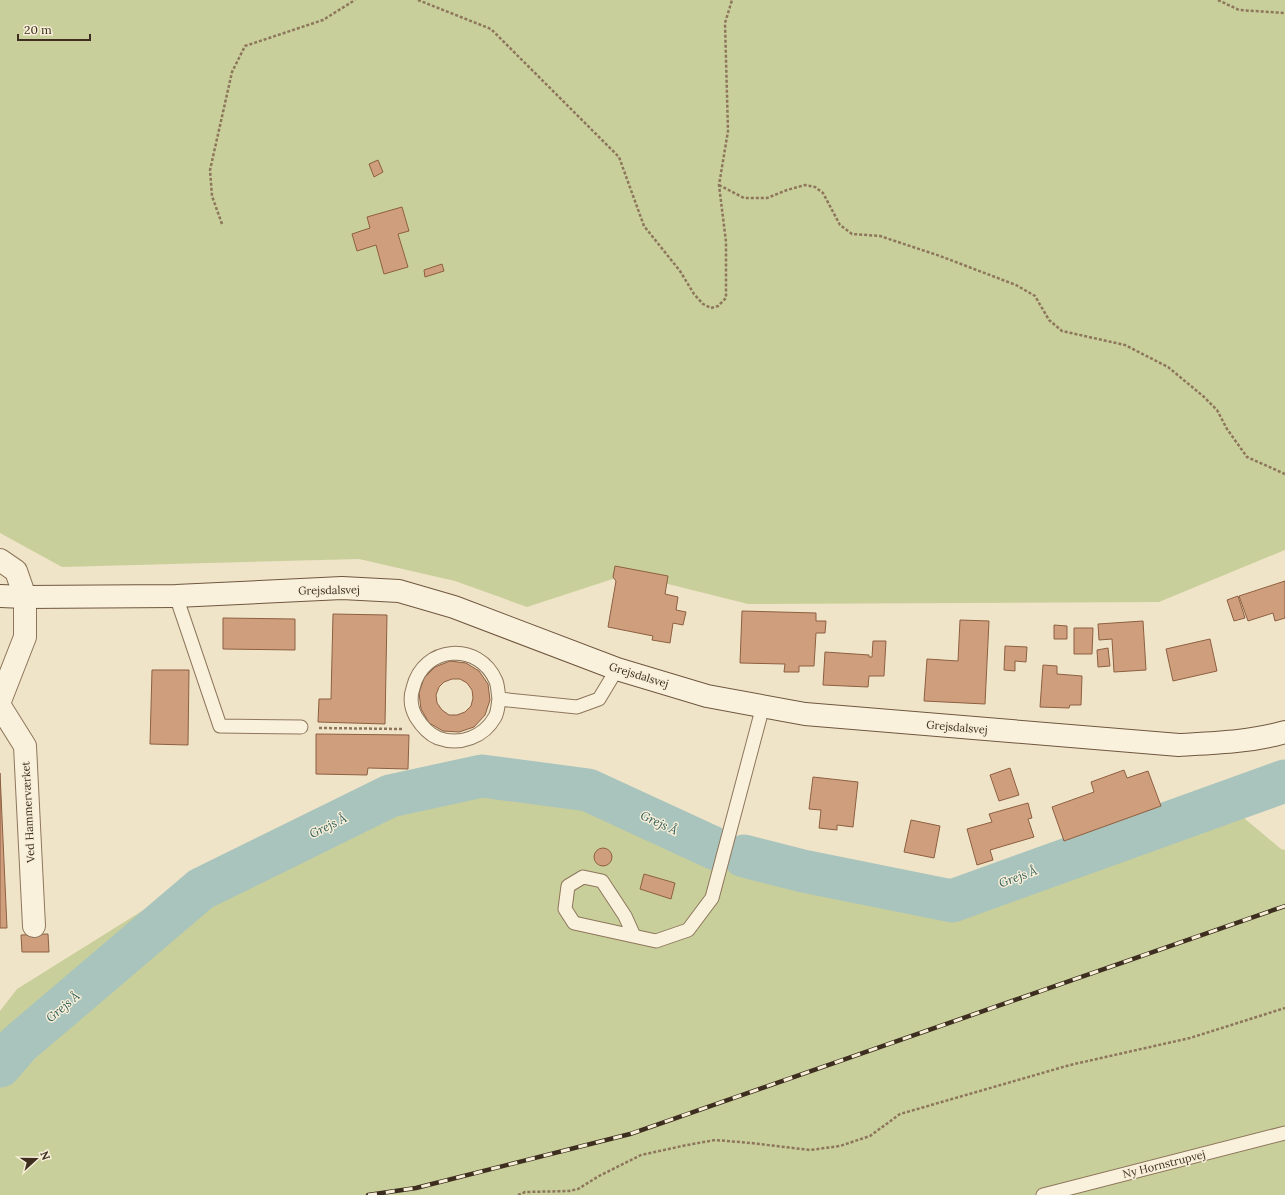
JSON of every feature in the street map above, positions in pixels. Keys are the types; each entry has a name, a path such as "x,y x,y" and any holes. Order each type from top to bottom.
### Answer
{"street":[{"path":"0,560 16,571 25,597 25,638 0,701"},
{"name":"Grejsdalsvej","path":"0,596 176,596 342,588 400,591 454,607 616,669 707,696 805,714 1179,744 1226,742 1285,732"},
{"name":"Ved Hammerværket","path":"0,706 25,746 34,926"}],"lane":[{"path":"176,596 220,726 301,727"},
{"path":"457,652 474,657 488,667 497,682 499,699 496,716 485,730 470,739 453,741 436,737 422,727 414,712 411,695 415,678 425,664 440,655 457,652"},
{"path":"499,699 577,707 599,699 616,669"},
{"path":"634,936 625,916 602,880 583,877 568,886 565,909 574,923 656,941 688,930 712,898 763,706"},
{"name":"Ny Hornstrupvej","path":"1043,1195 1285,1133"}],"path":[{"path":"222,224 212,196 210,170 232,72 245,46 323,20 355,0"},
{"path":"418,0 491,29 619,157 644,226 680,271 694,294 703,304 711,308 718,306 726,298 726,242 719,185 728,131 725,23 732,0"},
{"path":"1218,0 1239,10 1285,13"},
{"path":"719,185 744,198 767,198 806,184 815,187 823,193 840,225 852,234 880,236 940,256 1016,285 1035,296 1049,320 1062,331 1125,345 1168,367 1203,396 1217,410 1227,429 1247,457 1285,474"},
{"path":"301,727 396,730 422,727"},
{"path":"518,1195 525,1192 569,1191 578,1189 599,1176 641,1155 701,1142 715,1140 744,1142 810,1150 840,1146 870,1136 900,1114 1070,1065 1190,1038 1285,1008"}],"green space":[{"path":"0,0 1285,0 1285,550 1159,602 748,604 628,574 527,607 455,581 359,559 62,567 0,533"},
{"path":"561,795 814,894 958,911 1232,808 1281,849 1285,850 1285,1195 0,1195 0,1011 17,989 246,846 416,798"}],"building":[{"path":"378,160 383,172 374,177 369,164"},
{"path":"402,207 409,231 398,234 408,267 384,274 376,245 357,251 352,234 370,228 367,217"},
{"path":"442,264 444,271 425,277 424,270"},
{"path":"615,566 668,576 665,594 678,597 676,610 686,612 683,625 673,623 670,643 652,640 653,636 608,627 616,581 613,577"},
{"path":"1285,581 1285,618 1275,621 1273,613 1248,621 1239,596"},
{"path":"1238,596 1245,618 1234,621 1227,600"},
{"path":"742,611 816,613 816,621 826,621 825,633 816,633 814,666 799,666 799,672 784,672 785,664 740,663"},
{"path":"333,614 387,615 385,724 318,722 319,699 331,699"},
{"path":"223,618 295,619 295,650 223,649"},
{"path":"960,620 989,621 985,704 924,701 927,659 958,661"},
{"path":"1143,621 1146,670 1114,672 1112,639 1099,640 1098,624"},
{"path":"1054,625 1067,626 1067,639 1054,639"},
{"path":"1074,628 1093,628 1092,654 1074,654"},
{"path":"1210,639 1217,671 1173,681 1166,649"},
{"path":"873,641 886,641 884,676 869,676 868,687 823,685 825,652 869,655 869,657 872,657"},
{"path":"1005,646 1027,647 1026,662 1015,661 1015,671 1004,670"},
{"path":"1108,648 1110,666 1098,667 1097,650"},
{"path":"450,661 466,663 479,671 488,684 490,700 485,715 474,727 459,732 443,731 429,723 421,709 419,693 424,678 435,667","holes":["452,679 460,679 467,683 472,690 473,698 471,706 465,712 457,715 449,715 442,710 437,703 436,695 439,687 444,682"]},
{"path":"1043,665 1057,666 1057,674 1082,676 1081,705 1070,705 1069,708 1040,707"},
{"path":"152,670 189,670 188,745 150,744"},
{"path":"316,734 409,735 408,769 368,768 367,775 316,774"},
{"path":"1010,768 1019,795 999,801 990,775"},
{"path":"1124,770 1127,778 1148,771 1161,806 1064,841 1052,807 1094,792 1091,782"},
{"path":"0,773 7,928 0,928"},
{"path":"813,777 858,782 853,827 837,825 837,830 819,828 821,810 809,809"},
{"path":"1028,803 1032,818 1028,819 1034,837 990,850 993,860 977,865 967,829 992,822 989,814"},
{"path":"911,820 940,826 934,858 904,852"},
{"path":"599,848 607,848 612,853 610,864 607,866 599,866 594,861 594,853"},
{"path":"644,874 675,883 671,899 640,889"},
{"path":"48,934 49,952 22,952 21,935"}],"waterway":[{"name":"Grejs Å","path":"0,1066 19,1044 201,889 390,796 482,776 588,790 716,849"},
{"name":"Grejs Å","path":"744,856 803,871 952,901 1285,781"}],"railway":[{"path":"368,1195 416,1188 630,1134 1285,906"}]}
